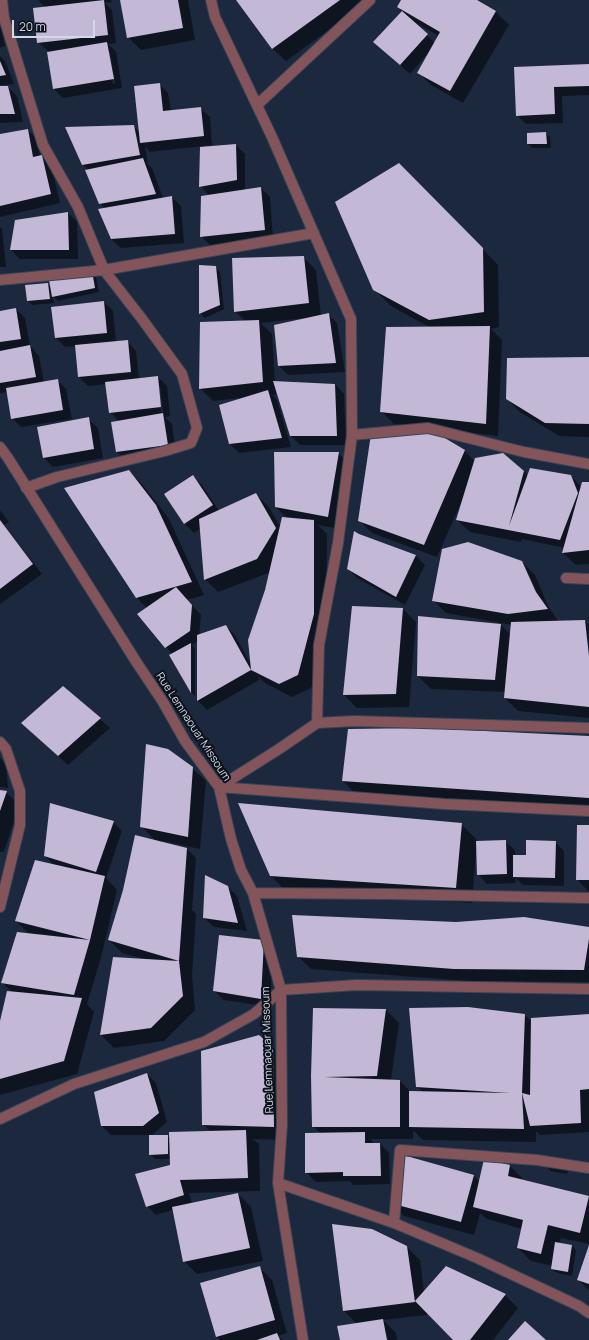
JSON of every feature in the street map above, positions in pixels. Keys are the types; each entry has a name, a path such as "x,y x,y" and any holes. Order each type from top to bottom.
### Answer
{"street":[{"path":"2,0 4,18 43,145 78,207 104,270 182,374 197,428 191,443 165,452 57,477 26,488"},
{"path":"210,0 215,17 257,105 351,319 352,435 338,543 319,645 317,723"},
{"path":"257,105 370,0"},
{"path":"0,280 104,270 314,233"},
{"path":"352,435 428,428 524,452 589,464"},
{"name":"Rue Lemnaouar Missoum","path":"0,447 163,702 185,741 219,787 241,870 253,893 281,990 282,1125 278,1183 304,1340"},
{"path":"566,578 589,579"},
{"path":"219,787 279,750 317,723 354,720 589,728"},
{"path":"0,742 6,749 20,791 20,825 0,907"},
{"path":"219,787 451,804 589,811"},
{"path":"253,893 589,898"},
{"path":"0,1119 74,1084 204,1042 254,1014 281,990 357,986 589,989"},
{"path":"394,1223 400,1150 536,1160 589,1168"},
{"path":"278,1183 394,1223 492,1265 579,1306 589,1313"}],"building":[{"path":"104,0 108,35 37,43 33,8"},
{"path":"120,0 178,0 183,28 127,38"},
{"path":"236,0 340,0 272,49"},
{"path":"401,0 477,0 496,11 450,91 417,73 440,32 397,7"},
{"path":"402,11 428,34 400,65 373,42"},
{"path":"107,42 114,79 53,89 47,52"},
{"path":"0,61 6,75 0,76"},
{"path":"589,64 589,86 554,87 555,114 516,116 514,67"},
{"path":"160,83 163,111 201,107 204,136 140,143 134,86"},
{"path":"0,86 8,86 15,114 0,114"},
{"path":"134,125 140,155 82,165 65,127"},
{"path":"28,129 33,157 42,155 51,194 0,206 0,134"},
{"path":"546,132 547,144 527,144 527,133"},
{"path":"236,144 237,180 199,187 200,147"},
{"path":"143,158 156,194 99,204 85,170"},
{"path":"399,163 483,248 484,312 429,320 373,290 335,202"},
{"path":"261,187 265,230 200,237 201,196"},
{"path":"172,196 175,234 111,239 98,209"},
{"path":"68,212 69,250 10,250 15,220"},
{"path":"304,256 309,303 234,312 232,258"},
{"path":"199,265 216,266 220,305 199,314"},
{"path":"92,271 95,288 52,297 49,280"},
{"path":"48,283 50,299 27,301 25,285"},
{"path":"104,301 107,333 55,338 51,307"},
{"path":"16,308 21,339 0,342 0,311"},
{"path":"329,313 336,363 278,366 274,325"},
{"path":"259,320 263,382 199,389 200,322"},
{"path":"490,326 486,424 380,412 386,327"},
{"path":"128,340 131,372 78,377 75,345"},
{"path":"30,345 36,377 0,383 0,351"},
{"path":"589,357 589,424 545,423 506,399 507,358"},
{"path":"158,376 161,407 109,413 105,382"},
{"path":"58,379 63,410 11,419 6,388"},
{"path":"273,381 335,384 337,436 290,436"},
{"path":"268,390 282,438 229,444 219,405"},
{"path":"163,413 168,445 116,452 111,422"},
{"path":"89,417 94,449 43,458 37,427"},
{"path":"428,428 465,450 424,545 358,521 371,434"},
{"path":"274,452 339,452 328,517 275,507"},
{"path":"503,453 524,471 509,526 530,468 571,475 578,493 560,540 456,520 475,458"},
{"path":"129,470 156,505 192,582 136,598 64,488"},
{"path":"193,475 213,505 184,524 164,494"},
{"path":"582,482 589,482 589,550 562,553"},
{"path":"256,493 276,528 257,559 204,580 199,519"},
{"path":"282,517 314,520 314,614 298,675 279,684 251,670 248,640 265,590"},
{"path":"0,520 33,564 0,589"},
{"path":"354,531 416,555 396,597 347,569"},
{"path":"468,542 522,561 536,592 548,609 508,614 432,601 442,549"},
{"path":"176,587 192,605 190,631 165,648 137,614"},
{"path":"352,606 403,608 396,694 343,695"},
{"path":"418,616 501,624 495,680 417,676"},
{"path":"585,620 589,656 589,707 504,698 511,622"},
{"path":"226,625 251,670 197,701 197,635"},
{"path":"191,643 191,693 169,655"},
{"path":"63,686 101,718 58,756 21,723"},
{"path":"422,728 589,736 589,798 342,781 348,729"},
{"path":"146,744 168,749 193,767 188,837 140,827"},
{"path":"0,790 7,791 0,811"},
{"path":"50,803 114,821 96,872 44,856"},
{"path":"238,803 462,823 456,888 270,876"},
{"path":"577,825 589,825 589,880 576,880"},
{"path":"135,835 187,848 179,961 108,940 123,890"},
{"path":"506,840 507,874 477,875 476,841"},
{"path":"526,840 556,841 555,878 513,877 513,855 526,855"},
{"path":"35,860 105,876 90,940 15,921"},
{"path":"205,875 228,886 238,923 203,918"},
{"path":"292,915 456,922 524,917 589,927 589,939 584,970 454,969 297,957"},
{"path":"17,932 90,940 74,995 1,983"},
{"path":"219,935 264,940 261,999 213,991"},
{"path":"113,957 179,961 183,996 151,1028 100,1035"},
{"path":"7,991 82,998 64,1061 0,1079 0,1021"},
{"path":"468,1007 525,1014 522,1093 524,1129 409,1127 409,1091 510,1093 416,1087 409,1008"},
{"path":"313,1008 386,1009 377,1076 324,1077 400,1080 400,1127 312,1127 311,1076"},
{"path":"589,1014 589,1089 580,1090 581,1123 530,1126 522,1093 530,1095 531,1018"},
{"path":"259,1035 273,1047 274,1127 202,1125 201,1051"},
{"path":"147,1073 159,1113 143,1126 101,1126 94,1092"},
{"path":"246,1130 248,1178 180,1180 184,1195 146,1207 135,1174 170,1165 169,1132"},
{"path":"365,1132 365,1143 380,1143 381,1176 343,1176 343,1172 305,1173 305,1133"},
{"path":"149,1135 168,1135 168,1154 149,1155"},
{"path":"403,1155 474,1175 461,1222 390,1203"},
{"path":"484,1159 510,1165 508,1176 589,1196 580,1233 548,1225 541,1254 517,1248 523,1220 473,1207"},
{"path":"238,1193 250,1248 183,1262 172,1207"},
{"path":"332,1224 372,1229 407,1246 415,1302 343,1311"},
{"path":"555,1242 572,1245 568,1272 551,1269"},
{"path":"589,1245 589,1284 577,1280"},
{"path":"260,1266 275,1320 216,1337 200,1283"},
{"path":"446,1266 506,1294 470,1340 453,1340 415,1301"},
{"path":"383,1319 387,1340 340,1340 337,1326"},
{"path":"525,1321 546,1340 508,1340"},
{"path":"277,1333 280,1340 257,1340"}]}
